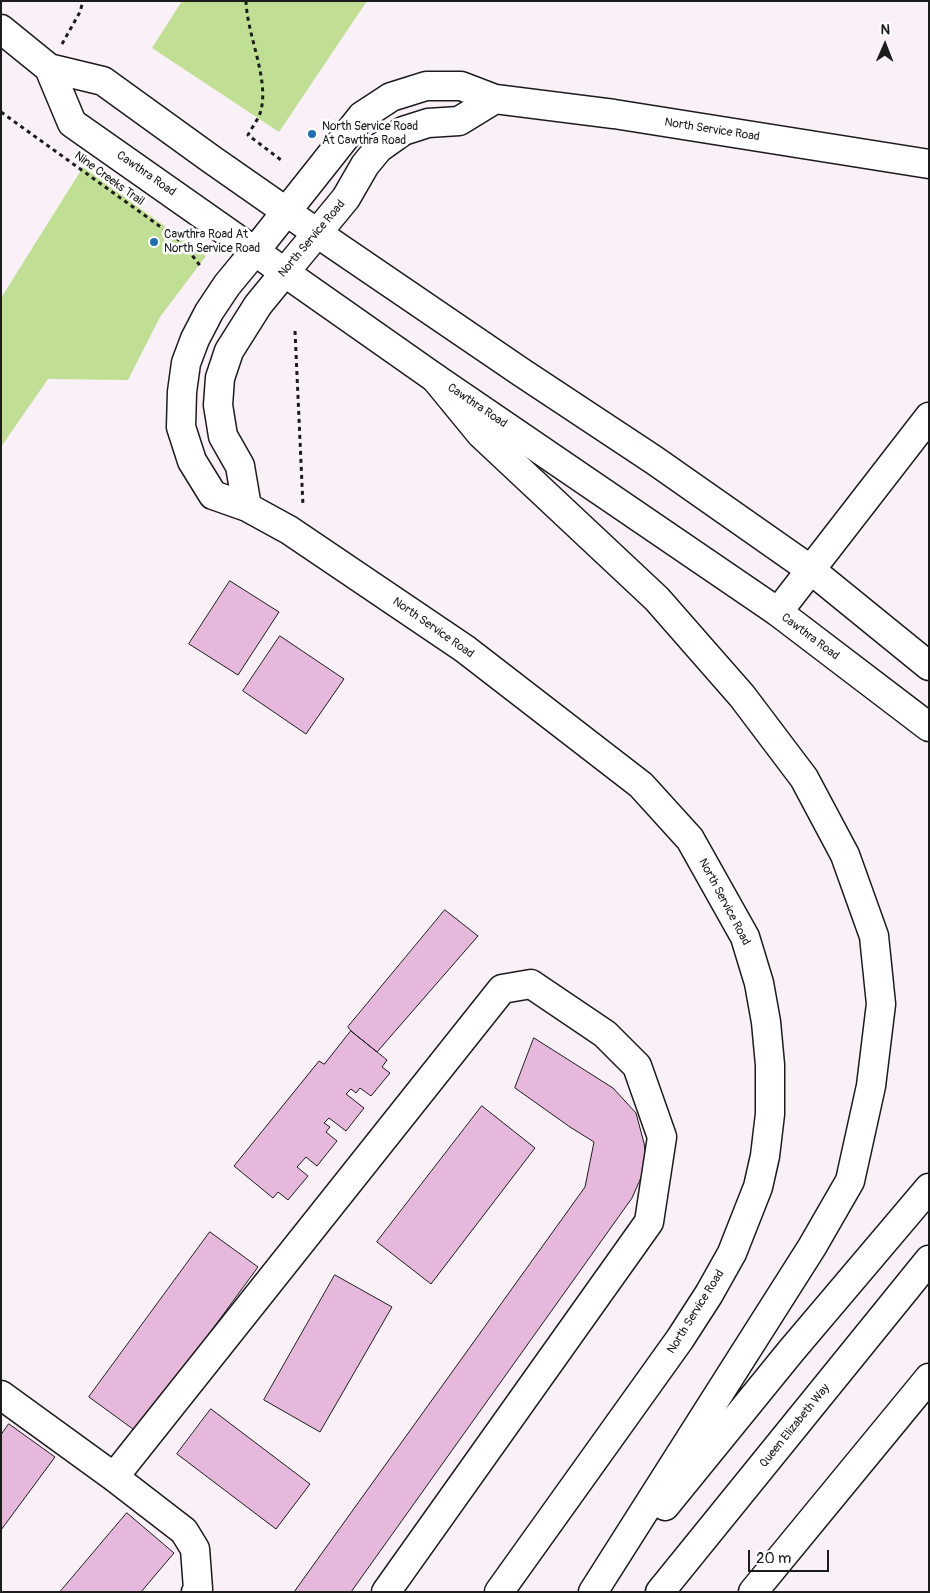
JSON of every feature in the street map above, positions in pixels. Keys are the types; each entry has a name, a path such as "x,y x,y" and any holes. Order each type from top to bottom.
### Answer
{"main road":[{"name":"Cawthra Road","path":"1,29 48,68 103,81 317,233 654,460 811,570 929,666"},
{"name":"Cawthra Road","path":"48,68 72,123 435,378 778,612 929,727"},
{"name":"North Service Road","path":"498,1592 680,1340 732,1253 758,1187 765,1156 770,1114 770,1065 760,983 745,937 690,839 641,786 465,649 289,530 247,507 213,495 192,461 181,427 182,392 186,362 209,312 227,285 362,116 391,97 426,86 461,86 495,99 614,114 929,164"},
{"name":"North Service Road","path":"247,507 240,466 222,436 218,405 220,378 229,351 258,306 346,198 365,165 379,148 403,131 428,123 459,121 495,99"},
{"path":"435,378 481,434 657,599 742,696 804,778 844,855 874,936 881,1004 871,1086 850,1181 812,1247 594,1592"},
{"path":"778,612 929,417"},
{"path":"114,1477 496,996 502,989 531,984 605,1034 637,1066 662,1137 649,1222 386,1592"},
{"path":"594,1592 791,1351 929,1188"},
{"name":"Queen Elizabeth Way","path":"660,1592 929,1260"},
{"path":"753,1592 929,1378"},
{"path":"1,1395 114,1477 184,1531 194,1549 198,1589 196,1592"}],"path":[{"path":"48,68 80,12 83,1"},
{"path":"246,1 246,12 257,59 262,94 261,112 248,135 281,160"},
{"name":"Nine Creeks Trail","path":"1,112 183,243 202,267"},
{"path":"295,330 302,496 307,542"}],"green space":[{"path":"182,1 367,1 279,132 152,48"},
{"path":"83,167 206,256 160,317 128,380 48,379 1,447 1,298"}],"building":[{"path":"230,581 279,612 238,675 189,644"},
{"path":"280,636 344,679 306,734 243,691"},
{"path":"445,910 478,936 377,1052 348,1027"},
{"path":"351,1031 387,1060 382,1067 390,1073 371,1096 360,1088 356,1093 351,1089 346,1094 364,1108 346,1131 329,1118 324,1123 330,1127 326,1132 337,1141 317,1166 306,1157 297,1167 308,1176 288,1200 278,1192 273,1198 234,1166 319,1061 324,1064"},
{"path":"534,1038 613,1088 636,1113 647,1164 632,1198 351,1592 294,1592 585,1187 594,1142 515,1088"},
{"path":"482,1106 535,1148 431,1284 377,1242"},
{"path":"210,1232 258,1267 137,1432 89,1397"},
{"path":"335,1275 392,1307 320,1432 264,1400"},
{"path":"211,1409 310,1484 276,1529 177,1454"},
{"path":"9,1424 55,1457 1,1530 1,1435"},
{"path":"127,1513 174,1553 141,1592 60,1592"}],"place":[{"name":"North Service Road At Cawthra Road","path":"312,134"},
{"name":"Cawthra Road At North Service Road","path":"154,242"}]}
